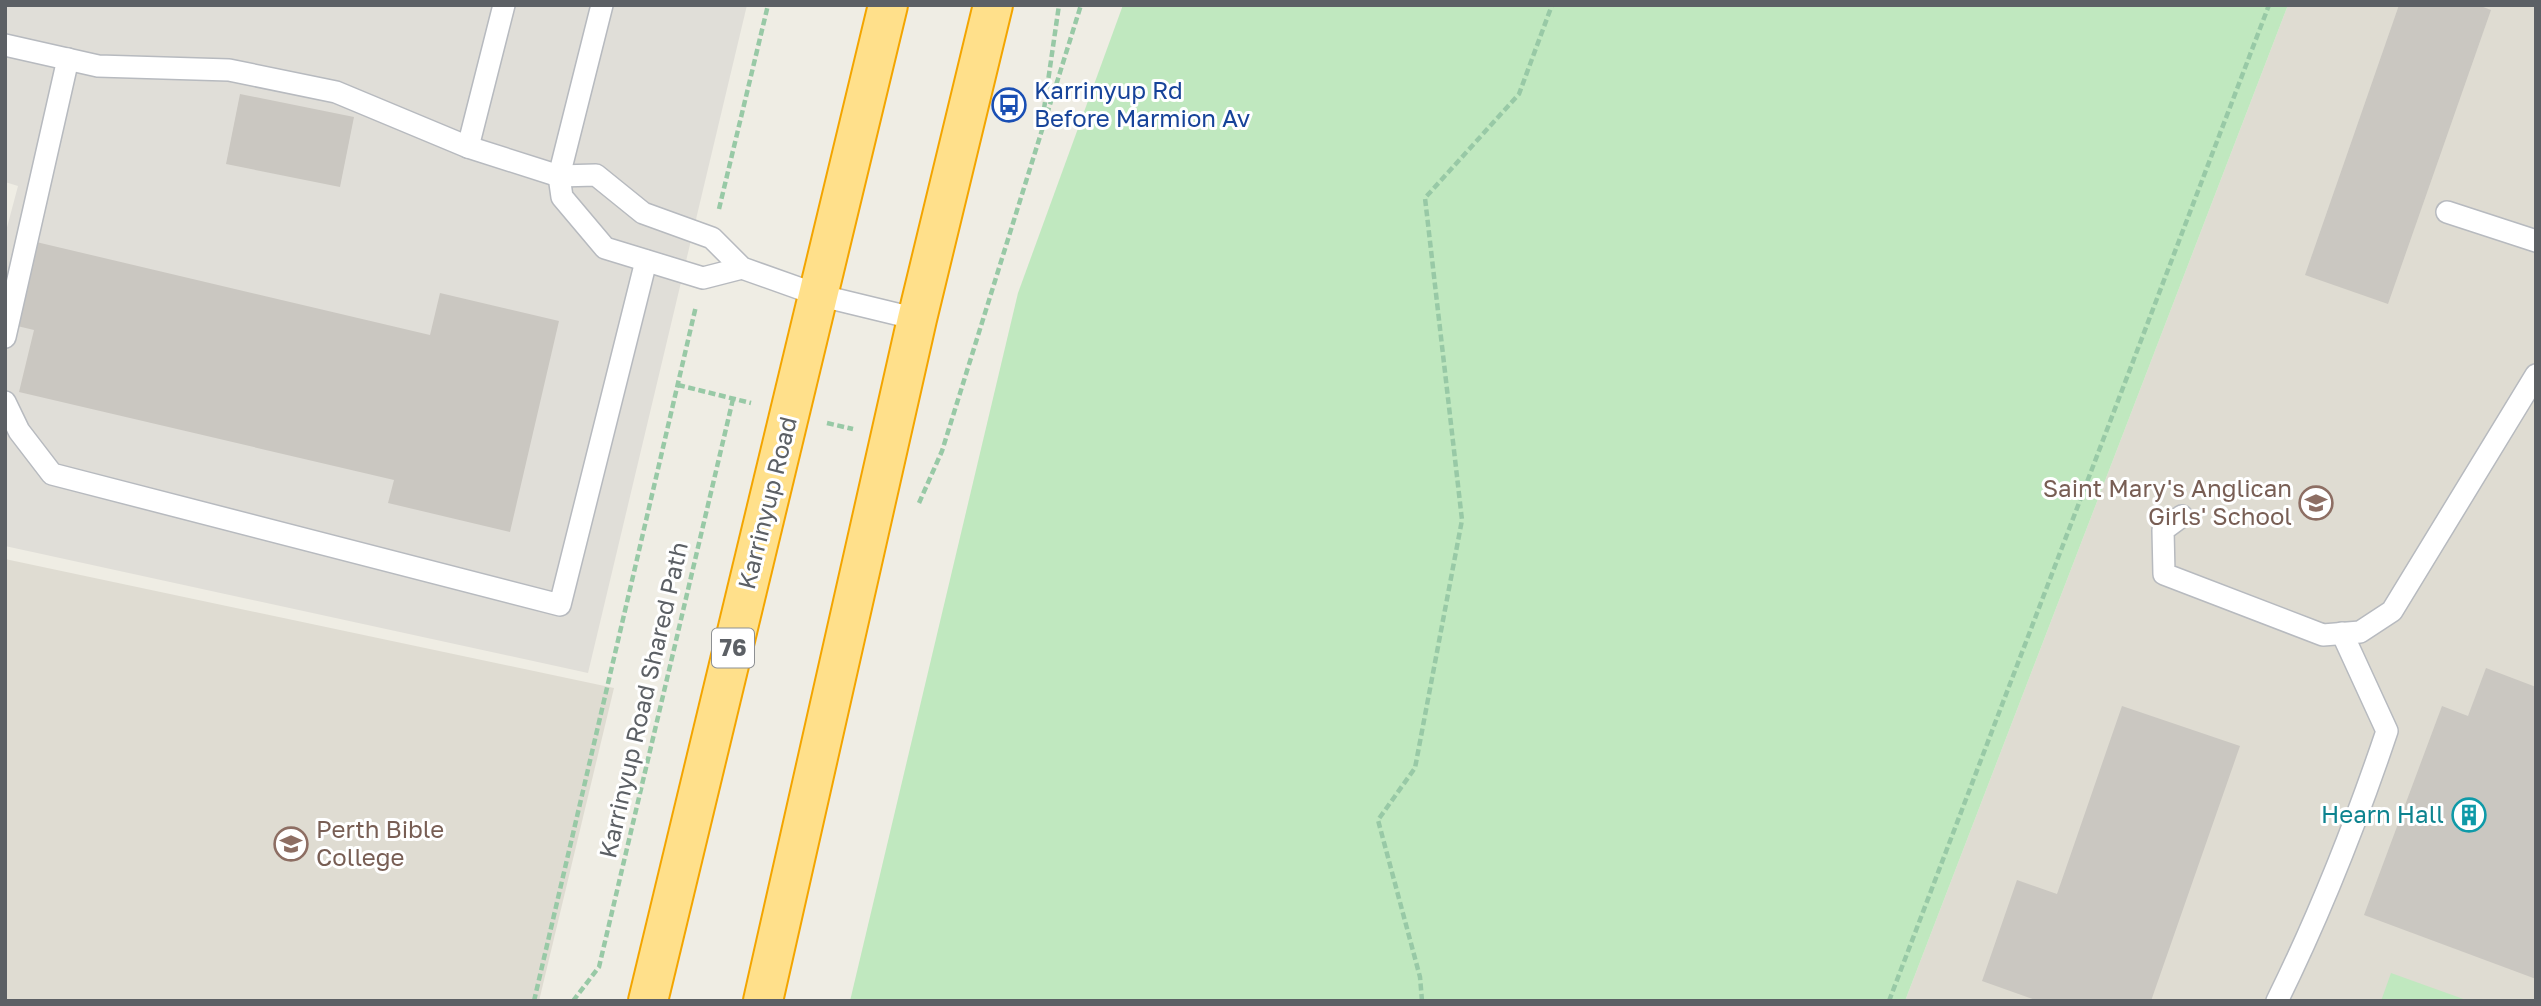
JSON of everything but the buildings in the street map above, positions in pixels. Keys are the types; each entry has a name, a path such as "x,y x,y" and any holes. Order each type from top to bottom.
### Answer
{"highway":[{"name":"Karrinyup Road","path":"648,1001 888,5"},
{"path":"763,1001 917,319 993,5"}],"lane":[{"path":"468,147 504,5"},
{"path":"602,5 559,176 562,197 605,248 702,278 742,268"},
{"path":"5,45 98,66 229,70 336,92 468,147 559,176 596,175 643,213 712,237 742,268 818,295 917,319"},
{"path":"5,337 68,59"},
{"path":"2447,212 2536,241"},
{"path":"5,402 19,431 52,474 560,605 646,261"},
{"path":"2182,516 2163,530 2165,573 2323,635 2360,632 2392,611 2536,375"},
{"path":"2277,1001 2363,803 2387,731 2342,633"}],"path":[{"path":"712,237 768,5"},
{"path":"1042,124 1059,5"},
{"path":"678,385 942,451 1080,5"},
{"path":"1422,1001 1420,976 1378,820 1415,768 1462,520 1425,198 1519,94 1552,5"},
{"path":"1889,1001 2269,5"},
{"path":"534,1001 702,278"},
{"name":"Karrinyup Road Shared Path","path":"573,1001 599,967 733,399"}],"shaded area":[{"path":"5,5 747,5 588,673 5,546 5,235 18,186 5,182"},
{"name":"Saint Mary's Anglican Girls' School","path":"2288,5 2536,5 2536,1001 1905,1001"},
{"name":"Perth Bible College","path":"5,559 614,688 539,1001 5,1001"}],"green space":[{"path":"1123,5 2288,5 1905,1001 850,1001 1018,293"},
{"path":"2391,973 2469,1001 2381,1001"}],"place":[{"name":"Karrinyup Rd Before Marmion Av","path":"1009,105"},
{"name":"Saint Mary's Anglican Girls' School","path":"2316,503"},
{"name":"Hearn Hall","path":"2469,815"},
{"name":"Perth Bible College","path":"291,844"}]}
